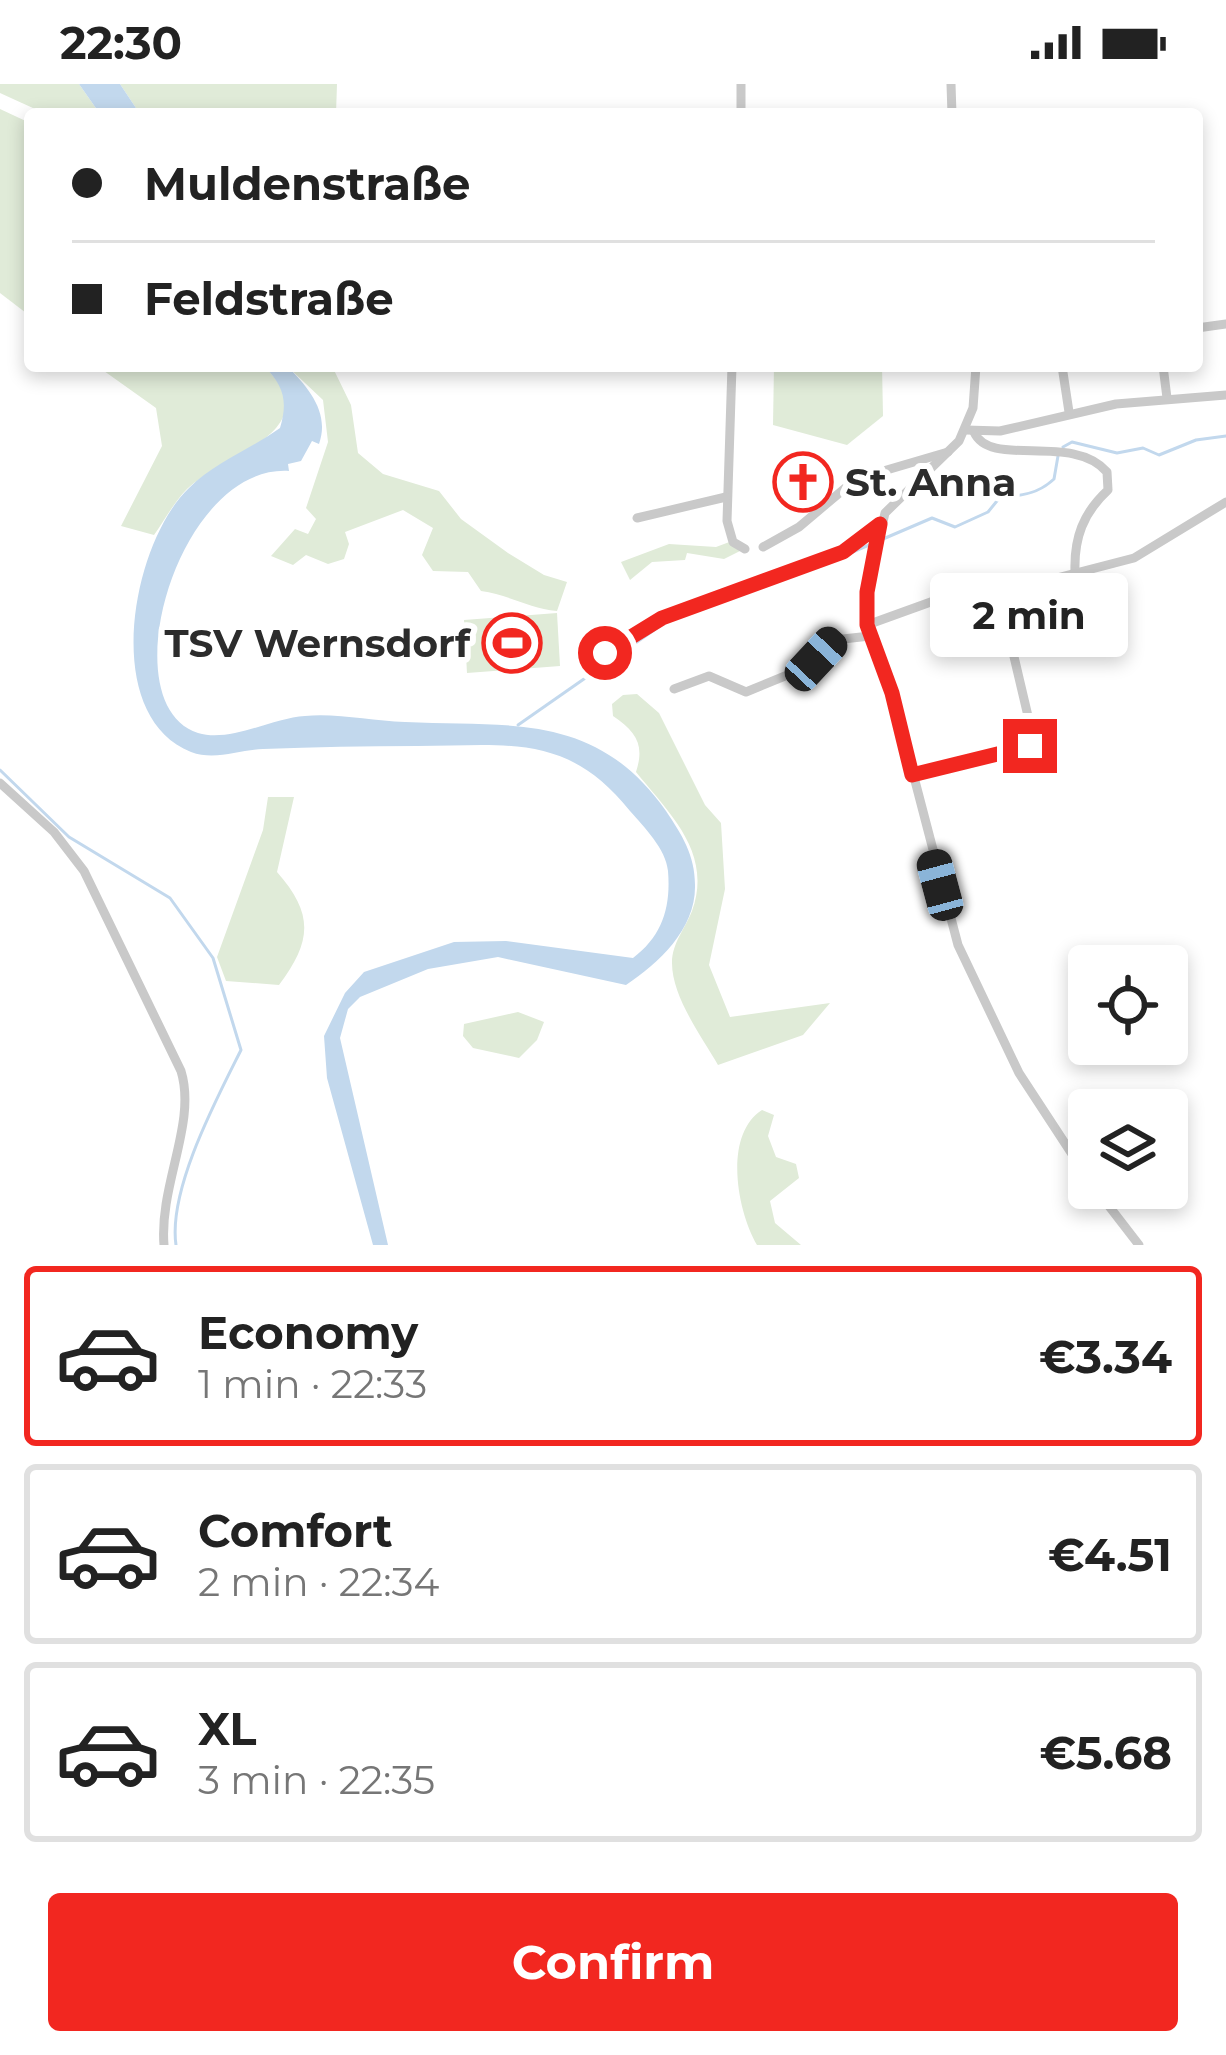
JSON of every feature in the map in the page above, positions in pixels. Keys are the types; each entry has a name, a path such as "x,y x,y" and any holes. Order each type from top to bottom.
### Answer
{"street":[{"path":"731,372 726,497 733,542 745,549"},
{"path":"975,372 970,431 898,496 878,535 868,631 892,693 958,945 1019,1073 1068,1148"},
{"path":"1063,372 1069,412"},
{"path":"1164,372 1167,398"},
{"path":"970,431 1000,431 1069,412 1167,398 1226,395"},
{"path":"970,431 992,448 1062,450 1091,457 1112,482 1076,538 1075,571"},
{"path":"764,547 800,526 856,479 948,452"},
{"path":"637,518 726,497"},
{"path":"674,689 709,676 746,692 807,667 834,640 868,631 939,599 999,593 1134,558 1196,516 1226,502"},
{"path":"605,653 662,618 878,535"},
{"path":"912,775 1030,746 1032,733 999,593"},
{"path":"0,783 54,832 85,871 176,1056 187,1097 167,1183 164,1245"},
{"path":"1111,1209 1139,1245"}],"green space":[{"path":"0,84 79,84 96,108 33,108 0,93"},
{"path":"120,84 337,84 336,108 136,108"},
{"path":"0,109 24,120 24,311 0,293"},
{"path":"105,372 268,372 281,389 285,408 279,424 264,439 187,489 154,535 121,526 162,446 156,408"},
{"path":"293,372 335,372 351,405 358,453 383,474 439,491 461,519 508,553 544,575 567,582 557,611 481,591 468,572 433,571 422,555 433,528 403,510 345,532 349,544 344,559 328,564 306,555 293,565 271,556 295,529 308,534 316,519 306,508 328,442 323,400"},
{"path":"774,372 882,372 883,416 847,445 773,425"},
{"path":"732,541 740,551 724,559 687,553 685,560 652,562 630,580 621,562 669,544 716,547"},
{"name":"TSV Wernsdorf","path":"557,613 560,666 467,673 464,620"},
{"path":"637,694 659,713 705,805 721,823 725,889 709,965 730,1017 830,1003 803,1035 718,1065 689,1016 673,976 674,949 697,890 692,853 674,819 636,772 636,740 613,716 612,704 623,695"},
{"path":"268,797 294,797 277,872 298,901 303,941 279,985 226,981 217,957 263,830"},
{"path":"518,1012 544,1022 537,1040 519,1058 473,1048 463,1036 464,1024"},
{"path":"762,1110 774,1115 768,1136 776,1157 796,1164 799,1178 770,1201 775,1223 801,1245 757,1245 744,1213 738,1155 750,1122"}],"water":[{"path":"79,84 120,84 136,108 96,108"},
{"path":"269,372 292,372 310,392 322,422 319,444 312,441 301,461 288,464 289,471 250,479 215,505 188,543 168,588 158,636 159,679 172,713 198,733 210,735 317,715 515,726 580,740 639,779 677,828 694,874 694,901 682,930 663,955 626,985 498,957 428,969 360,997 348,1009 340,1038 388,1245 373,1245 327,1078 324,1036 345,993 364,972 454,942 506,941 633,958 662,920 668,871 654,839 606,786 583,768 534,749 479,745 263,749 209,755 191,752 162,732 144,703 135,666 134,626 152,547 169,513 189,488 280,428 284,410"}],"waterway":[{"path":"1063,447 1072,442 1117,453 1143,448 1159,455 1196,440 1226,436"},
{"path":"827,563 932,518 955,527 988,512 1001,496 1035,491 1054,479 1058,456"},
{"path":"518,725 667,621"},
{"path":"0,770 69,837 170,898 213,958 241,1050 186,1172 175,1223 176,1245"}],"place":[{"name":"St. Anna","path":"803,482"},
{"name":"TSV Wernsdorf","path":"512,643"}],"route":[{"path":"605,653 662,618 843,552 880,524 867,592 867,625 892,693 912,775 1019,753 1030,746"}]}
